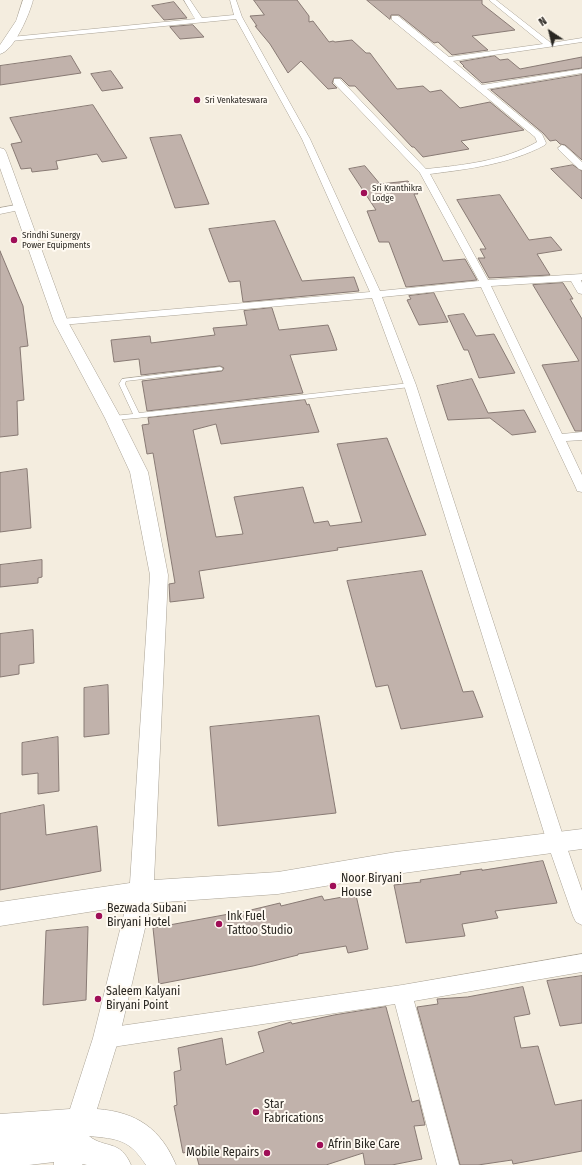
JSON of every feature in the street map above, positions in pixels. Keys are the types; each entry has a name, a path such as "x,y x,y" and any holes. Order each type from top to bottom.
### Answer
{"street":[{"path":"0,51 11,38 22,19 28,0"},
{"path":"187,0 200,21"},
{"path":"233,0 238,17 306,139 376,295 410,385 556,842 582,916"},
{"path":"492,0 549,45"},
{"path":"11,38 238,17"},
{"path":"395,18 539,136 542,143 533,149 470,167 424,172"},
{"path":"447,60 582,40"},
{"path":"480,88 582,71"},
{"path":"337,81 424,172 486,283 582,488"},
{"path":"562,148 582,167"},
{"path":"0,152 61,322 113,418 139,472 159,575 141,892 106,1038 73,1144"},
{"path":"0,211 21,207"},
{"path":"61,322 376,295 486,283 578,277 582,291"},
{"path":"559,438 582,436"},
{"path":"0,914 141,892 278,883 396,863 582,839"},
{"path":"106,1038 402,994 582,963"},
{"path":"402,994 448,1165"},
{"path":"0,1154 73,1144 113,1125 134,1132 145,1141 162,1165"},
{"path":"0,1128 73,1144 110,1158 117,1165"}],"lane":[{"path":"137,416 122,384 124,380 220,369"},
{"path":"113,418 410,385"}],"building":[{"path":"254,0 297,0 309,16 309,22 313,21 329,42 352,40 366,53 370,53 397,89 423,86 430,92 441,90 460,108 490,102 524,130 461,141 469,149 423,157 355,86 349,86 341,78 334,78 332,83 337,88 328,89 301,61 288,73 270,44 255,26 257,26 250,16 264,15"},
{"path":"367,0 482,0 482,4 515,30 472,36 488,50 452,55 438,42 434,43 399,15 391,15 390,19"},
{"path":"174,2 187,18 164,20 152,6"},
{"path":"193,25 204,37 180,39 170,27"},
{"path":"71,56 81,73 0,85 0,66"},
{"path":"495,56 500,60 508,59 520,69 582,57 582,68 482,83 460,62"},
{"path":"111,71 123,88 102,91 91,74"},
{"path":"582,75 582,160 565,145 560,144 556,140 550,141 543,133 491,90"},
{"path":"93,105 127,158 102,162 97,154 56,161 58,169 32,172 31,168 21,169 11,144 22,142 10,118"},
{"path":"181,135 209,204 175,208 150,138"},
{"path":"573,165 582,171 582,199 551,169"},
{"path":"365,166 380,184 408,181 418,194 414,194 443,261 465,259 477,280 406,287 389,242 379,242 367,211 376,210 349,169"},
{"path":"500,195 529,240 551,237 562,250 537,254 550,275 489,278 478,258 485,258 480,249 486,249 457,200"},
{"path":"275,221 302,281 354,277 359,291 243,302 240,281 229,282 209,229"},
{"path":"0,251 23,306 28,346 20,347 24,400 17,401 18,435 0,437"},
{"path":"563,283 573,299 570,299 582,319 582,431 575,431 542,365 579,361 533,285"},
{"path":"434,293 448,322 419,325 407,300 411,299 409,296"},
{"path":"272,308 279,330 328,325 333,338 337,350 290,355 303,393 147,411 142,381 222,371 224,368 220,366 141,375 139,359 114,362 111,340 150,336 151,343 215,335 213,328 247,325 244,311"},
{"path":"464,314 476,336 494,334 515,373 479,378 468,350 464,350 448,316"},
{"path":"472,379 488,413 524,410 536,432 512,435 490,418 448,420 437,386"},
{"path":"305,400 307,405 309,404 319,432 221,444 216,424 193,430 216,537 243,534 234,497 303,487 314,523 328,521 330,526 362,522 337,444 387,438 426,535 199,571 204,598 170,602 169,584 175,583 153,453 147,454 142,425 149,424 148,418"},
{"path":"27,469 31,528 0,532 0,473"},
{"path":"42,560 42,577 38,578 38,583 0,587 0,565"},
{"path":"422,571 463,692 473,691 483,717 401,729 388,685 376,687 347,581"},
{"path":"33,630 34,663 19,665 19,674 0,677 0,634"},
{"path":"108,685 109,734 84,737 84,688"},
{"path":"319,716 336,813 218,826 210,727"},
{"path":"58,737 59,791 38,794 38,773 22,775 22,743"},
{"path":"44,805 46,835 97,826 101,871 0,890 0,814"},
{"path":"543,861 557,903 495,911 498,918 462,924 465,936 406,943 394,885 421,882 420,880 461,874 460,872"},
{"path":"356,895 368,949 348,953 346,946 298,954 253,966 159,984 153,928 230,915 280,903 281,906 322,896 324,900"},
{"path":"88,927 86,1000 43,1005 46,931"},
{"path":"582,976 582,1023 560,1026 547,981"},
{"path":"523,987 530,1014 514,1017 521,1048 538,1046 555,1105 582,1100 582,1151 513,1164 512,1160 478,1165 460,1165 417,1007 438,1004 437,999 467,997"},
{"path":"386,1007 412,1102 419,1100 425,1125 414,1126 422,1159 392,1165 365,1165 363,1153 326,1165 199,1165 195,1150 183,1153 174,1106 177,1105 174,1072 181,1070 178,1048 222,1038 226,1065 264,1052 258,1032 291,1022 292,1024 334,1015"}],"place":[{"name":"Sri Venkateswara","path":"197,100"},
{"name":"Sri Kranthikra Lodge","path":"364,193"},
{"name":"Srindhi Sunergy Power Equipments","path":"14,240"},
{"name":"Noor Biryani House","path":"333,886"},
{"name":"Bezwada Subani Biryani Hotel","path":"99,916"},
{"name":"Ink Fuel Tattoo Studio","path":"219,924"},
{"name":"Saleem Kalyani Biryani Point","path":"98,999"},
{"name":"Star Fabrications","path":"256,1112"},
{"name":"Afrin Bike Care","path":"320,1145"},
{"name":"Mobile Repairs","path":"267,1153"}]}
